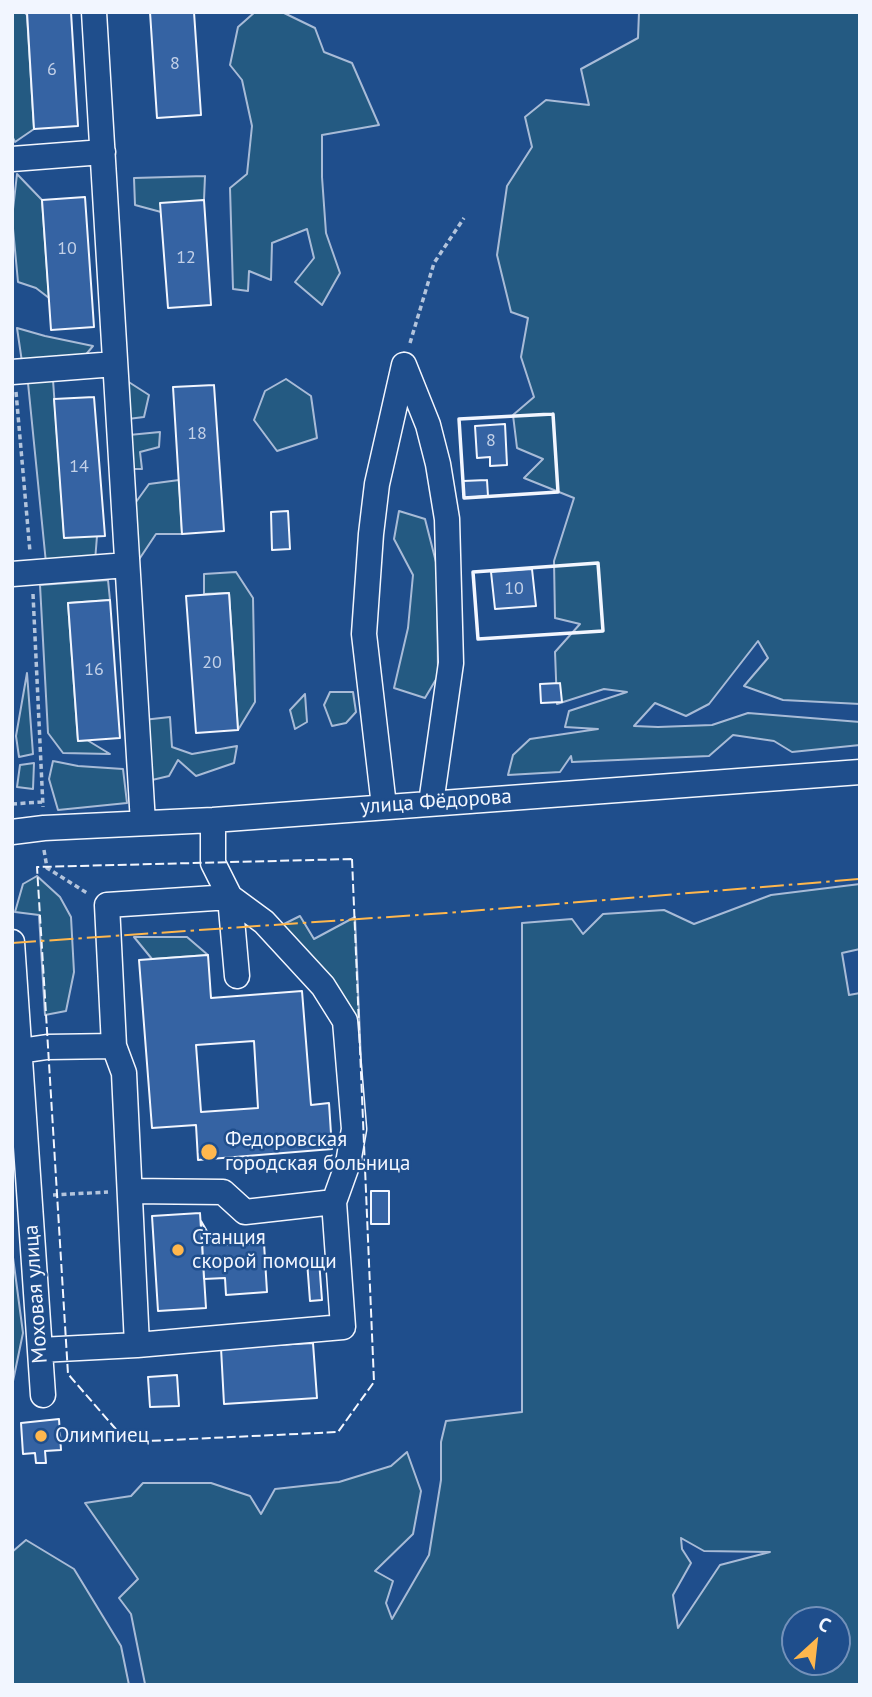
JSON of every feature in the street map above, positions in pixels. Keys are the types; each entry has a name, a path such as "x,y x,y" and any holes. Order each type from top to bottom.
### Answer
{"street":[{"path":"94,12 143,823"},
{"path":"12,159 103,152"},
{"path":"13,372 115,364"},
{"path":"404,365 428,425 447,519 451,663 431,803"},
{"path":"384,806 364,634 377,484 404,365"},
{"path":"22,573 127,565"},
{"name":"улица Фёдорова","path":"12,832 213,820 860,772"},
{"path":"213,820 213,863 230,897 237,976"},
{"path":"40,1350 137,1345 343,1327 334,1202 348,1163 354,1129 345,1021 315,976 264,922 230,897 107,905 114,1046 124,1073 137,1345"},
{"name":"Моховая улица","path":"12,942 43,1395"},
{"path":"20,1051 47,1047 114,1046"},
{"path":"130,1191 223,1192 245,1212 334,1202"}],"path":[{"path":"404,365 434,263 464,219"},
{"path":"13,372 22,573 42,802 44,856 47,868 107,905"},
{"path":"12,804 42,802"},
{"path":"30,1197 130,1191"}],"shaded area":[{"path":"12,12 24,12 27,15 34,129 15,142 12,136"},
{"path":"255,12 282,12 315,28 324,52 352,63 379,125 322,135 326,233 340,273 322,305 295,282 314,258 307,229 272,243 271,280 249,271 248,291 233,289 230,188 247,174 252,126 242,80 230,65 238,27"},
{"path":"639,12 860,12 860,704 783,700 744,686 768,658 758,641 709,704 686,716 655,703 634,726 712,725 748,713 860,722 860,745 792,752 774,741 733,735 709,756 572,762 571,756 560,772 508,775 513,755 530,739 598,729 565,727 569,711 627,692 604,689 557,704 555,652 580,624 555,618 554,561 574,498 524,478 543,459 517,448 513,415 534,397 521,357 528,318 511,312 497,255 507,186 532,147 525,117 546,100 589,105 581,69 638,38"},
{"path":"17,174 42,200 49,298 36,288 18,282 12,218"},
{"path":"205,176 204,200 161,212 135,205 134,178"},
{"path":"17,328 93,346 83,358 22,362"},
{"path":"124,379 149,395 144,417 128,419"},
{"path":"286,379 311,396 317,438 277,451 254,420 265,391"},
{"path":"53,380 64,534 97,536 95,561 46,563 28,383"},
{"path":"160,432 159,447 140,452 142,469 132,469 129,435"},
{"path":"179,480 182,534 156,534 138,561 131,509 149,484"},
{"path":"399,511 425,519 437,566 438,676 425,698 394,688 408,628 413,575 394,539"},
{"path":"236,572 253,598 255,702 238,730 229,593 204,594 204,574"},
{"path":"108,580 110,600 68,603 78,741 87,740 110,754 63,753 48,733 40,585"},
{"path":"27,673 33,754 19,757 16,736"},
{"path":"330,692 353,692 356,712 346,723 332,726 324,705"},
{"path":"305,694 307,722 295,729 290,710"},
{"path":"170,717 172,747 192,754 237,746 234,763 196,776 178,760 169,776 152,780 143,720"},
{"path":"53,761 78,766 123,769 127,803 58,810 49,779"},
{"path":"34,763 33,789 17,787 20,765"},
{"path":"37,876 60,897 71,917 74,972 66,1011 45,1015 39,915 15,912 23,884"},
{"path":"860,884 860,949 842,953 849,995 860,993 860,1685 145,1684 131,1614 119,1598 138,1579 85,1503 131,1496 143,1483 211,1483 250,1496 261,1514 275,1489 339,1482 391,1466 407,1452 421,1491 413,1534 375,1571 393,1581 386,1603 392,1619 429,1555 441,1480 441,1442 446,1421 522,1412 522,923 572,919 583,934 603,914 664,910 694,924 771,895","holes":["681,1538 704,1551 770,1552 720,1565 678,1628 673,1595 691,1563 682,1549"]},
{"path":"300,916 314,939 355,917 363,1110 340,1008 280,926"},
{"path":"134,937 187,937 208,955 152,959"},
{"path":"12,1250 23,1333 12,1386"},
{"path":"26,1540 74,1569 121,1646 129,1685 12,1685 12,1552"}],"building":[{"path":"27,12 71,12 78,126 34,129"},
{"path":"150,12 194,12 201,115 157,118"},
{"path":"85,197 94,327 51,330 42,200"},
{"path":"204,200 211,305 168,308 160,203"},
{"path":"214,385 224,531 182,534 173,387"},
{"path":"94,397 105,536 64,538 54,399"},
{"path":"505,424 507,465 490,466 490,457 477,458 475,426"},
{"path":"487,480 488,496 464,498 463,481"},
{"path":"288,511 290,549 272,550 271,512"},
{"path":"532,569 536,606 495,609 491,572"},
{"path":"229,593 238,730 196,733 186,596"},
{"path":"110,600 120,738 78,741 68,603"},
{"path":"560,683 562,702 541,703 540,684"},
{"path":"208,955 211,998 302,991 311,1105 329,1103 332,1149 198,1160 196,1125 152,1128 139,960","holes":["254,1041 258,1108 201,1112 196,1045"]},
{"path":"371,1191 389,1191 389,1224 371,1224"},
{"name":"Станция скорой помощи","path":"200,1213 206,1308 158,1311 152,1216"},
{"path":"201,1221 215,1245 264,1243 267,1292 226,1295 225,1278 204,1279"},
{"path":"319,1260 322,1300 310,1301 307,1261"},
{"path":"313,1343 317,1398 224,1404 221,1348"},
{"path":"177,1375 179,1406 150,1407 148,1377"},
{"name":"Олимпиец","path":"59,1419 61,1450 45,1451 46,1463 36,1463 35,1453 23,1454 21,1423"}],"fence":[{"path":"352,859 374,1382 338,1432 127,1442 68,1374 37,867 352,859"}],"wall":[{"path":"553,414 558,492 464,498 459,419 553,414"},
{"path":"598,563 603,631 478,639 473,572 598,563"}],"power":[{"path":"12,943 446,913 860,879"}],"place":[{"name":"Федоровская городская больница","path":"209,1152"},
{"name":"Станция скорой помощи","path":"178,1250"},
{"name":"Олимпиец","path":"41,1436"}]}
